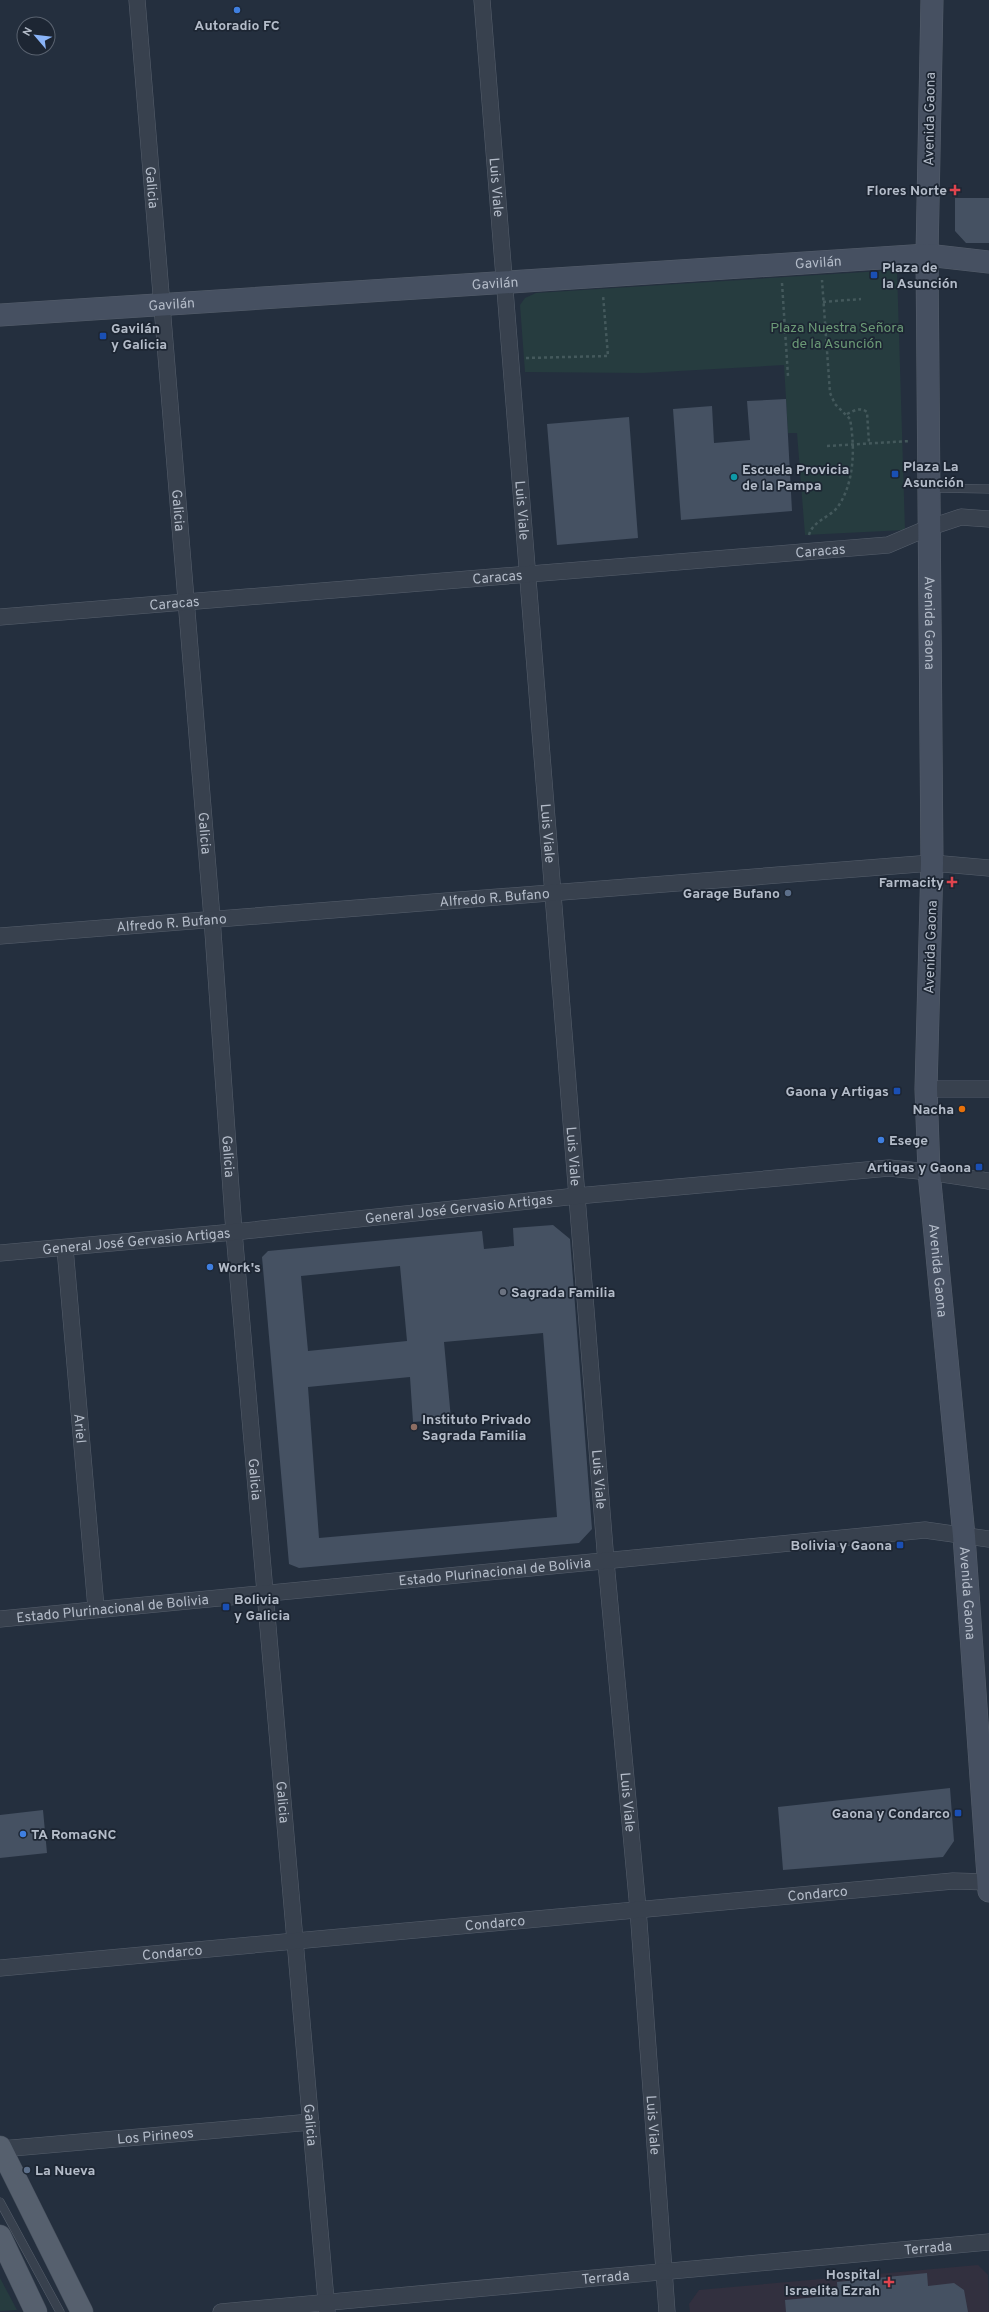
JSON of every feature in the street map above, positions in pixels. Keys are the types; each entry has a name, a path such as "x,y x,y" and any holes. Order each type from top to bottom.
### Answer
{"main road":[{"name":"Avenida Gaona","path":"932,0 927,255 928,528 932,863 926,1089 929,1172 964,1536 989,1885"},
{"name":"Gavilán","path":"0,315 927,255 989,262"},
{"path":"0,2148 82,2312"},
{"path":"0,2236 36,2312"}],"street":[{"name":"Galicia","path":"137,0 212,918 234,1232 296,1941 326,2307"},
{"name":"Luis Viale","path":"482,0 606,1562 638,1909 667,2312"},
{"name":"Caracas","path":"0,617 888,545 928,528 961,517 989,520"},
{"name":"Alfredo R. Bufano","path":"0,936 552,891 932,863 989,868"},
{"path":"926,1089 989,1089"},
{"name":"General José Gervasio Artigas","path":"0,1253 234,1232 577,1196 889,1168 989,1181"},
{"name":"Ariel","path":"65,1248 96,1608"},
{"name":"Estado Plurinacional de Bolivia","path":"0,1619 96,1608 606,1562 925,1530 989,1539"},
{"name":"Condarco","path":"0,1968 953,1881 989,1885"},
{"name":"Los Pirineos","path":"0,2148 311,2122"},
{"name":"Terrada","path":"221,2312 326,2307 664,2271 989,2242"}],"lane":[{"path":"928,488 989,489"},
{"path":"0,2202 60,2312"}],"path":[{"path":"511,359 608,356 603,277"},
{"path":"808,551 809,533 814,525 828,516 837,507 846,487 854,456 850,419 848,414 835,404 830,393 822,279"},
{"path":"782,283 788,376"},
{"path":"823,302 861,299"},
{"path":"826,345 842,345"},
{"path":"848,414 862,408 867,412 869,443"},
{"path":"827,446 928,441"}],"shaded area":[{"name":"Hospital Israelita Ezrah","path":"978,2265 988,2275 989,2312 690,2312 689,2304 699,2290"}],"green space":[{"name":"Plaza Nuestra Señora de la Asunción","path":"897,270 905,530 805,535 797,433 788,433 784,365 643,373 525,372 520,305 525,298 536,293"},
{"path":"0,2278 17,2310 0,2311"}],"building":[{"path":"955,198 989,198 989,243 966,243 955,231"},
{"name":"Escuela Provicia de la Pampa","path":"786,399 792,511 681,520 673,409 712,406 714,443 750,440 747,401"},
{"path":"629,417 638,538 557,545 547,424"},
{"path":"553,1225 570,1239 592,1529 579,1543 299,1568 289,1564 262,1257 268,1251 482,1231 484,1249 514,1246 513,1228","holes":["400,1266 407,1341 308,1351 301,1276","543,1333 557,1517 319,1538 308,1387 410,1377 413,1422 451,1419 444,1342"]},
{"path":"950,1788 954,1841 943,1857 783,1870 778,1807"},
{"name":"TA RomaGNC","path":"43,1810 47,1853 0,1858 0,1815"},
{"path":"927,2273 928,2286 954,2283 964,2290 968,2312 786,2312 785,2300 838,2295 837,2282"}],"place":[{"name":"Autoradio FC","path":"237,10"},
{"name":"Flores Norte","path":"955,190"},
{"name":"Plaza de la Asunción","path":"874,275"},
{"name":"Gavilán y Galicia","path":"103,336"},
{"name":"Plaza La Asunción","path":"895,474"},
{"name":"Escuela Provicia de la Pampa","path":"734,477"},
{"name":"Farmacity","path":"952,882"},
{"name":"Garage Bufano","path":"788,893"},
{"name":"Gaona y Artigas","path":"897,1091"},
{"name":"Nacha","path":"962,1109"},
{"name":"Esege","path":"881,1140"},
{"name":"Artigas y Gaona","path":"979,1167"},
{"name":"Work's","path":"210,1267"},
{"name":"Sagrada Familia","path":"503,1292"},
{"name":"Instituto Privado Sagrada Familia","path":"414,1427"},
{"name":"Bolivia y Gaona","path":"900,1545"},
{"name":"Bolivia y Galicia","path":"226,1607"},
{"name":"Gaona y Condarco","path":"958,1813"},
{"name":"TA RomaGNC","path":"23,1834"},
{"name":"La Nueva","path":"27,2170"},
{"name":"Hospital Israelita Ezrah","path":"889,2282"}]}
